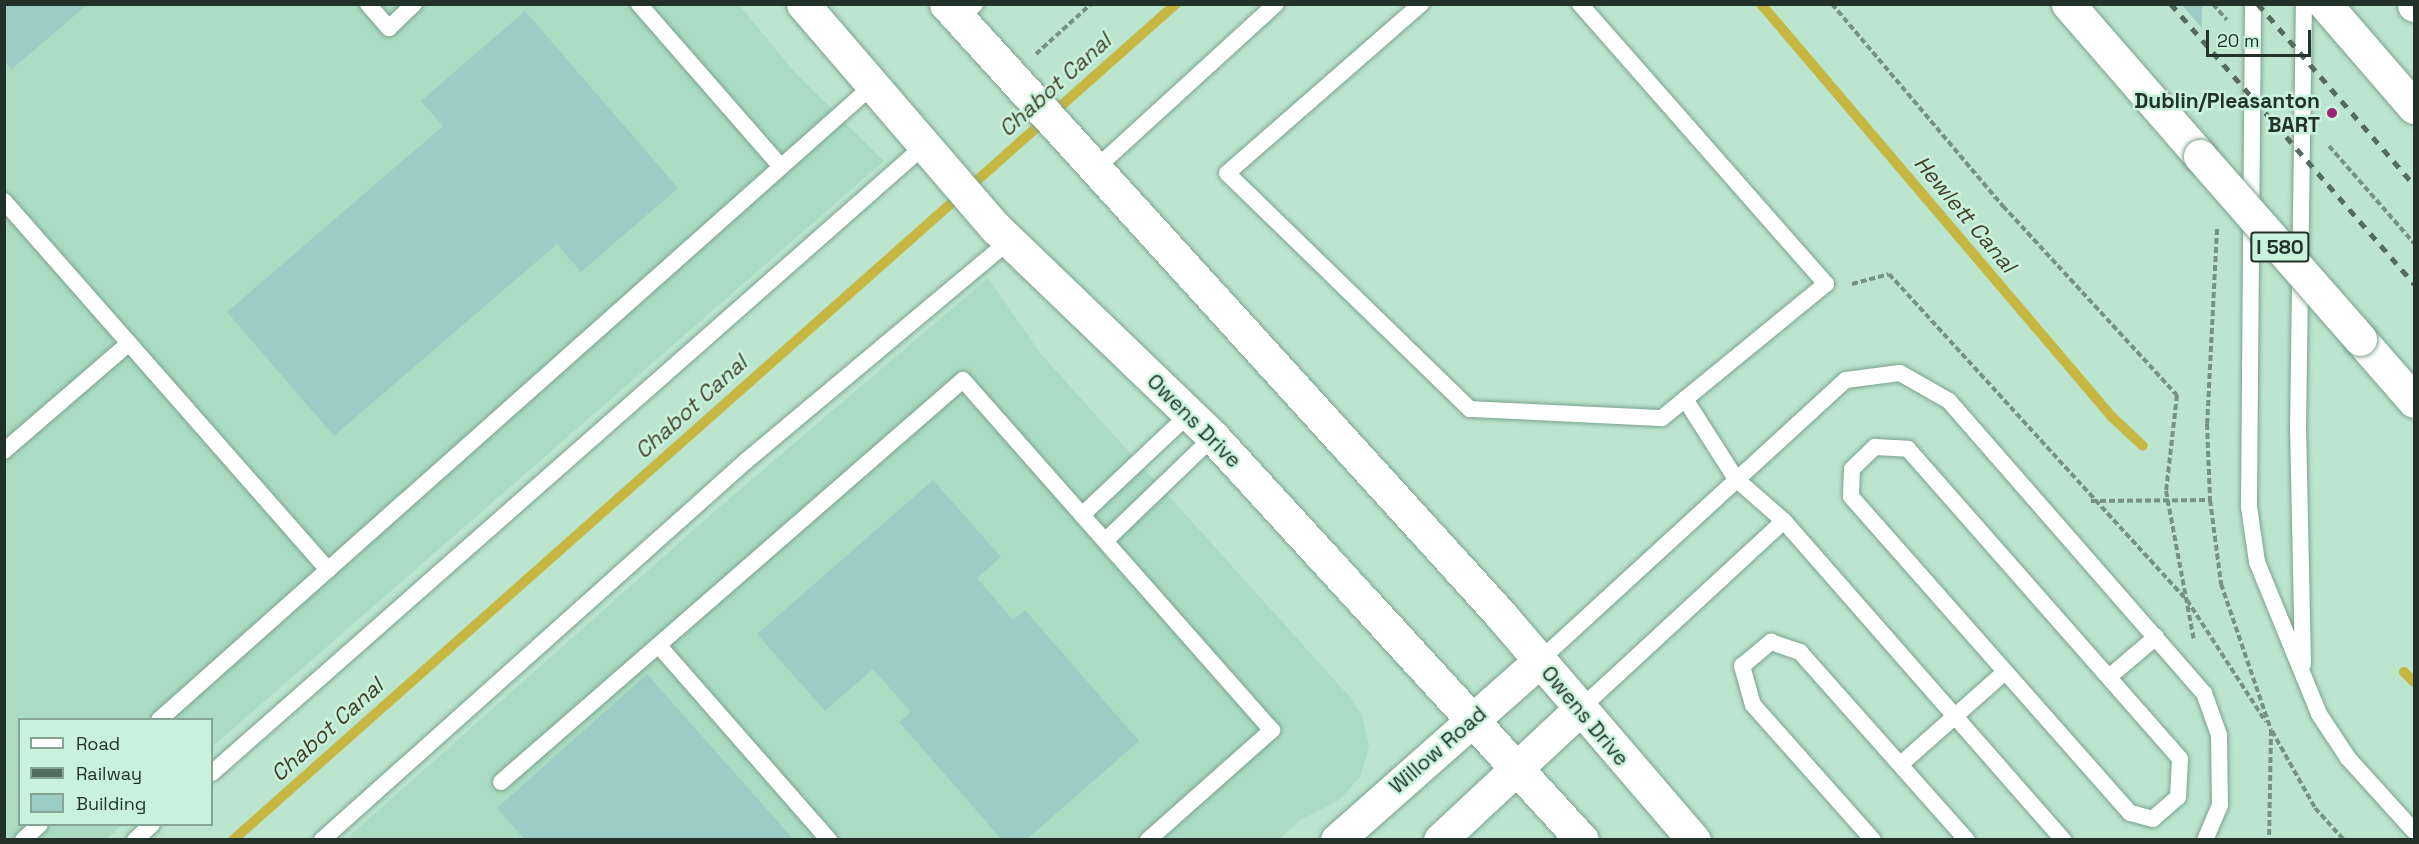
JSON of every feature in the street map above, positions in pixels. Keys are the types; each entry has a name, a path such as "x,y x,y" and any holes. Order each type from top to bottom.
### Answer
{"main road":[{"name":"Owens Drive","path":"803,4 1002,235 1213,437 1520,768 1582,840"},
{"name":"I 580","path":"2068,4 2415,401"},
{"path":"2325,4 2415,107"},
{"name":"Owens Drive","path":"960,9 1012,79 1539,661 1694,840"},
{"name":"Willow Road","path":"1337,840 1539,661"},
{"path":"1440,840 1580,710"}],"lane":[{"path":"368,4 389,28 414,4"},
{"path":"639,4 781,167"},
{"path":"1086,162 1276,4"},
{"path":"1421,4 1227,172 1470,409 1662,418 1826,284 1580,4"},
{"path":"2253,4 2249,507 2257,562 2304,680 2348,758 2415,831"},
{"path":"2304,4 2298,622 2304,680"},
{"path":"161,718 872,86"},
{"path":"213,772 928,150"},
{"path":"4,201 328,570"},
{"path":"322,840 1002,235"},
{"path":"4,452 129,343"},
{"path":"1539,661 1846,380 1900,374 1949,401 2204,693 2219,735 2220,805 2205,840"},
{"path":"501,782 660,647 963,380 1272,730 1148,840"},
{"path":"1685,399 1736,479 1784,521 2063,840"},
{"path":"1082,515 1189,414"},
{"path":"1105,541 1213,437"},
{"path":"1875,447 1908,449 2109,677 2180,759 2178,796 2153,819 2130,813 1851,496 1852,469 1875,447"},
{"path":"1580,710 1784,521"},
{"path":"2109,677 2156,637"},
{"path":"1873,840 1753,705 1743,666 1771,642 1800,652 1967,840"},
{"path":"660,647 829,840"},
{"path":"1901,764 2005,672"},
{"path":"23,840 39,826"},
{"path":"135,840 151,826"}],"path":[{"path":"1012,79 1091,4"},
{"path":"1832,4 2003,206 2177,394 2166,491 2204,693"},
{"path":"2213,4 2229,22"},
{"path":"2325,142 2415,243"},
{"path":"1826,284 1854,284 1888,274 2091,501 2187,600 2315,808 2344,840"},
{"path":"2091,501 2210,500"}],"shaded area":[{"path":"5,5 739,5 793,70 884,161 213,746 213,718 18,718 18,826 122,826 106,839 5,840"},
{"path":"988,278 1041,354 1349,696 1362,716 1369,746 1361,775 1341,799 1299,821 1280,839 345,840 718,508"}],"building":[{"path":"2181,4 2202,4 2202,28"},
{"path":"4,5 87,5 12,69 4,61"},
{"path":"525,11 678,188 581,272 557,244 334,436 227,312 443,126 421,101"},
{"path":"933,480 1001,557 977,578 1013,620 1025,610 1139,741 1026,840 1002,840 899,722 911,712 873,669 825,711 757,634"},
{"path":"647,674 794,840 525,840 497,808"}],"waterway":[{"name":"Chabot Canal","path":"233,840 1176,4"},
{"name":"Hewlett Canal","path":"1761,4 2112,417 2143,446"},
{"name":"Hewlett Canal","path":"2404,672 2414,682"}],"railway":[{"path":"2171,4 2414,284"},
{"path":"2258,4 2414,185"}],"place":[{"name":"Dublin/Pleasanton BART","path":"2332,113"}]}
